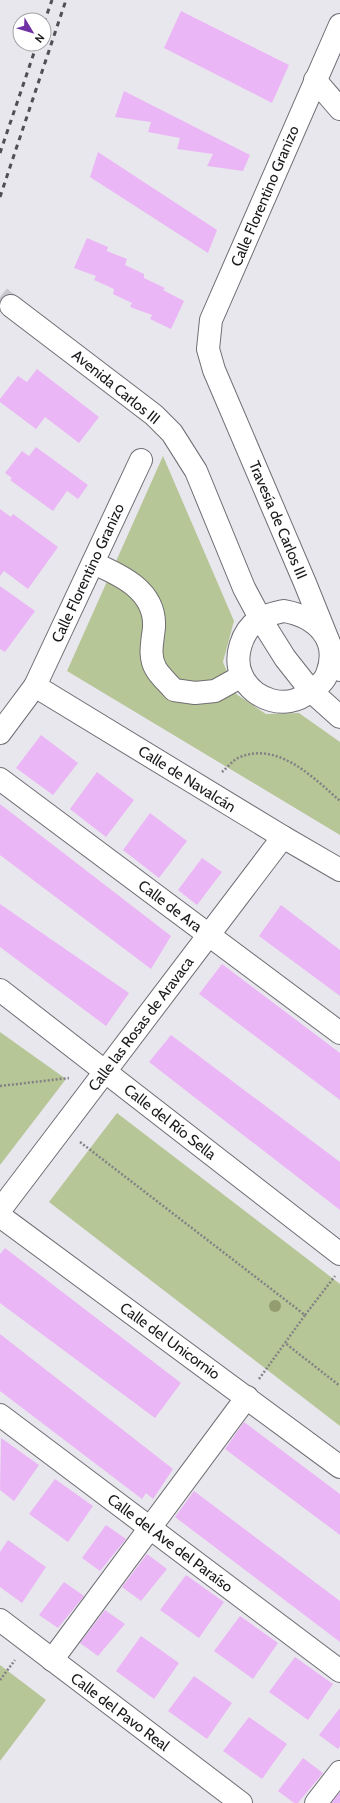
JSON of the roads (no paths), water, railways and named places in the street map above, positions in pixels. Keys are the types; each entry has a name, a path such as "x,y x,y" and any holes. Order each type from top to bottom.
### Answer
{"street":[{"name":"Calle Florentino Granizo","path":"214,370 208,349 211,320 340,25"},
{"path":"315,80 340,110"},
{"name":"Avenida Carlos III","path":"11,306 154,415 172,434 196,471 244,588 260,618 285,658 311,692 340,717"},
{"name":"Travesía de Carlos III","path":"214,370 330,642 340,670"},
{"name":"Calle Florentino Granizo","path":"35,686 141,460"},
{"path":"93,563 120,575 141,591 152,607 154,626 151,646 155,668 174,690 195,693 215,691 242,676"},
{"path":"284,611 302,615 320,628 330,642 332,657 326,678 311,692 294,702 272,700 255,692 242,676 238,655 242,640 250,626 260,618 284,611"},
{"path":"0,733 35,686"},
{"name":"Calle de Navalcán","path":"35,686 340,870"},
{"name":"Calle de Ara","path":"0,779 340,1033"},
{"name":"Calle las Rosas de Aravaca","path":"0,1210 283,837"},
{"name":"Calle del Río Sella","path":"0,990 105,1071 338,1264"},
{"name":"Calle del Unicornio","path":"0,1216 340,1467"},
{"path":"52,1660 247,1397"},
{"name":"Calle del Ave del Paraíso","path":"0,1414 340,1671"},
{"name":"Calle del Pavo Real","path":"0,1620 241,1803"},
{"path":"316,1803 340,1772"}],"tunnel":[{"path":"0,297 11,306"}],"railway":[{"path":"48,12 52,0"},
{"path":"0,197 66,0"},
{"path":"0,153 34,52"}]}
